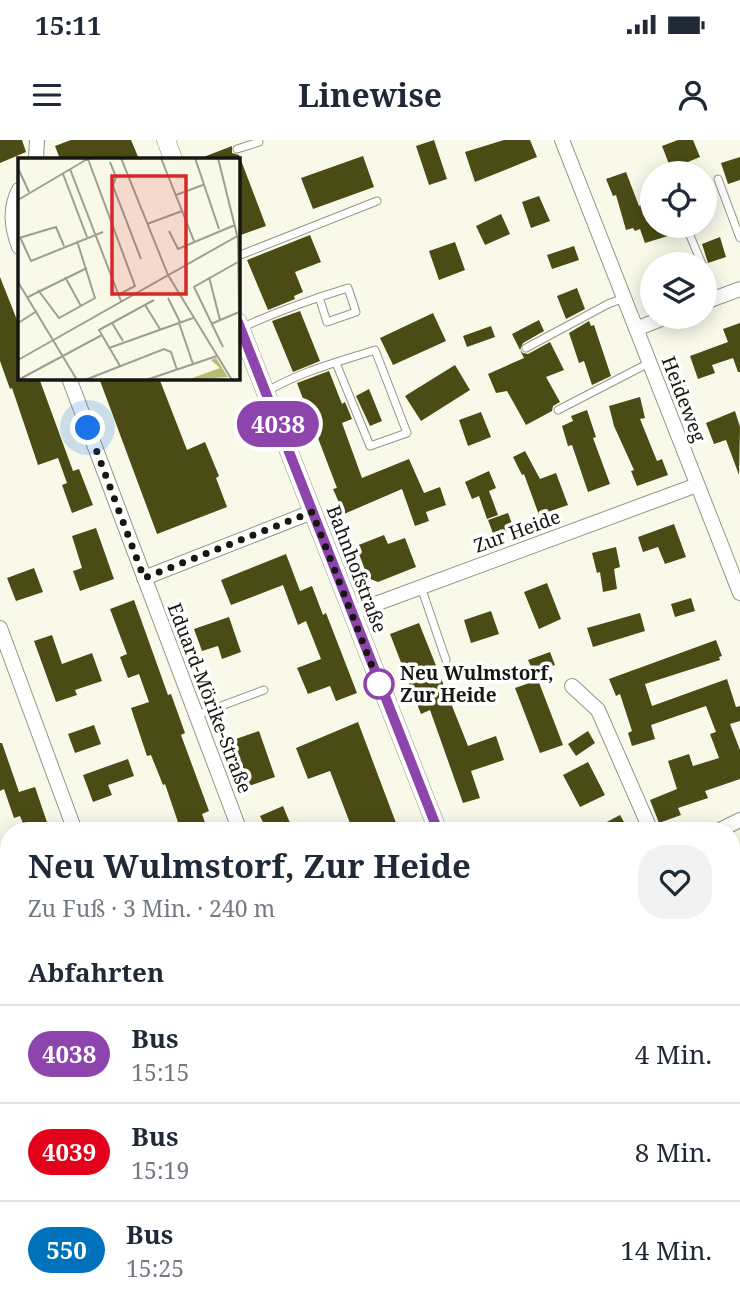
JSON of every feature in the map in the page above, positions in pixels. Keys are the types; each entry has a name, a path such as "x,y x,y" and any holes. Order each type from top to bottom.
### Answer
{"street":[{"path":"36,158 37,140"},
{"path":"166,140 173,158"},
{"name":"Heideweg","path":"562,140 740,593"},
{"path":"18,191 12,223 18,244"},
{"path":"717,297 740,289"},
{"path":"636,328 640,327"},
{"name":"Bahnhofstraße","path":"240,328 434,822"},
{"name":"Eduard-Mörike-Straße","path":"70,380 237,822"},
{"name":"Zur Heide","path":"351,613 696,485"},
{"path":"144,578 312,512"},
{"path":"0,628 72,822"},
{"path":"572,686 598,710 647,822"}],"lane":[{"path":"237,149 259,142"},
{"path":"718,180 740,238"},
{"path":"240,255 377,201"},
{"path":"240,325 319,297 348,288 356,312 327,322 319,297"},
{"path":"526,348 624,298"},
{"path":"265,393 286,380 336,363 375,350 407,433 370,446 336,363"},
{"path":"558,410 649,363"},
{"path":"421,587 446,660"},
{"path":"196,716 264,690"}],"building":[{"path":"0,140 22,140 26,152 0,163"},
{"path":"71,140 131,140 139,158 60,158 55,146"},
{"path":"434,140 447,179 429,185 416,146"},
{"path":"504,140 530,140 537,157 475,182 465,152"},
{"path":"678,140 693,140 700,157 690,161 668,161 662,146"},
{"path":"232,146 232,153 239,155 266,226 240,235 240,158 201,158"},
{"path":"363,156 374,187 313,209 301,178"},
{"path":"740,157 740,180 728,184 721,163"},
{"path":"626,172 640,206 640,229 626,230 616,195 613,196 606,179"},
{"path":"539,196 550,221 531,228 522,202"},
{"path":"501,214 510,234 485,245 476,226"},
{"path":"310,235 321,262 295,272 303,292 294,296 295,299 268,310 247,260"},
{"path":"720,237 726,257 717,260 717,252 705,252 702,244"},
{"path":"643,238 661,238 645,243"},
{"path":"455,242 465,270 439,280 429,251"},
{"path":"574,246 579,260 552,269 547,255"},
{"path":"0,277 18,322 18,380 40,380 73,471 79,469 93,505 72,513 62,485 67,483 58,458 38,465 0,361"},
{"path":"577,288 585,309 566,319 557,296"},
{"path":"300,311 320,361 293,372 272,321"},
{"path":"433,313 446,341 393,365 380,338"},
{"path":"539,320 544,331 523,343 520,350 512,334"},
{"path":"589,321 591,326 594,325 611,376 592,385 584,361 579,363 569,333"},
{"path":"740,323 740,372 733,358 712,365 715,373 698,379 690,356 728,342 723,329"},
{"path":"491,326 495,337 467,347 463,336"},
{"path":"550,342 564,370 546,377 560,402 553,406 552,411 526,425 507,391 496,393 488,374 524,358 520,350 528,354"},
{"path":"455,365 470,390 421,421 405,396"},
{"path":"329,371 342,404 345,402 352,419 342,423 362,478 409,459 424,493 440,487 446,505 426,512 429,521 415,526 402,489 344,514 333,489 337,488 297,383"},
{"path":"100,380 160,380 187,450 205,442 219,476 216,478 227,507 157,534"},
{"path":"369,389 382,421 370,426 356,396"},
{"path":"640,397 645,418 640,419 657,461 662,459 668,475 637,486 631,471 634,470 614,426 609,406"},
{"path":"587,410 596,437 593,438 610,484 588,492 572,445 568,446 562,426 573,421 571,416"},
{"path":"735,411 740,427 739,475 726,440 714,444 706,423"},
{"path":"481,412 491,437 468,446 459,420"},
{"path":"525,451 540,479 556,473 568,505 539,515 524,474 522,475 513,457"},
{"path":"489,471 496,488 489,491 498,515 487,519 479,496 472,499 465,482"},
{"path":"508,513 514,529 494,536 488,520"},
{"path":"674,524 686,557 665,564 658,547 643,552 638,537"},
{"path":"96,528 114,579 80,591 73,571 82,568 72,536"},
{"path":"384,535 388,544 405,538 416,567 378,582 368,578 356,546"},
{"path":"616,547 620,567 614,569 617,589 603,592 600,572 597,573 592,553"},
{"path":"286,554 300,591 312,586 323,615 326,613 357,693 336,701 330,686 308,694 297,668 321,659 306,621 298,625 283,585 231,605 221,580"},
{"path":"34,568 43,592 16,601 7,578"},
{"path":"547,583 561,619 539,629 524,592"},
{"path":"691,598 695,611 675,617 671,604"},
{"path":"134,600 168,695 171,694 185,733 181,735 209,811 202,814 205,822 178,822 165,784 163,785 151,755 147,756 131,708 149,702 139,674 128,678 120,657 127,654 110,609"},
{"path":"491,611 499,634 471,643 464,620"},
{"path":"640,613 645,631 593,647 587,628"},
{"path":"229,617 241,652 222,659 218,646 202,651 194,629"},
{"path":"419,623 468,746 496,736 504,760 471,771 480,798 463,803 430,710 421,714 390,634"},
{"path":"52,635 62,664 92,653 102,681 75,690 77,695 56,702 34,641"},
{"path":"716,640 722,656 719,657 720,660 645,684 652,706 727,679 736,707 740,706 740,721 730,724 740,750 740,779 705,791 708,798 678,808 681,815 659,822 650,800 677,789 668,761 689,754 693,766 719,758 710,734 716,732 706,706 651,725 655,739 632,746 628,733 632,731 620,694 616,696 609,679"},
{"path":"550,652 555,665 534,673 528,660"},
{"path":"538,680 563,745 540,753 515,688"},
{"path":"358,722 396,822 350,822 330,771 308,779 296,748"},
{"path":"94,725 101,744 75,753 68,734"},
{"path":"259,731 275,777 249,786 233,740"},
{"path":"588,731 595,743 576,756 568,744"},
{"path":"2,743 19,792 35,787 47,822 22,822 20,816 14,818 4,789 0,791"},
{"path":"128,759 134,776 108,785 112,795 93,802 83,775"},
{"path":"588,762 605,795 580,807 563,775"},
{"path":"283,806 290,822 263,822 260,816"},
{"path":"620,815 624,822 607,822"}],"bus line":[{"name":"4038","path":"240,327 434,822"}],"place":[{"name":"Neu Wulmstorf, Zur Heide","path":"379,684"}],"route":[{"path":"88,428 144,578 312,512 379,684"}]}
